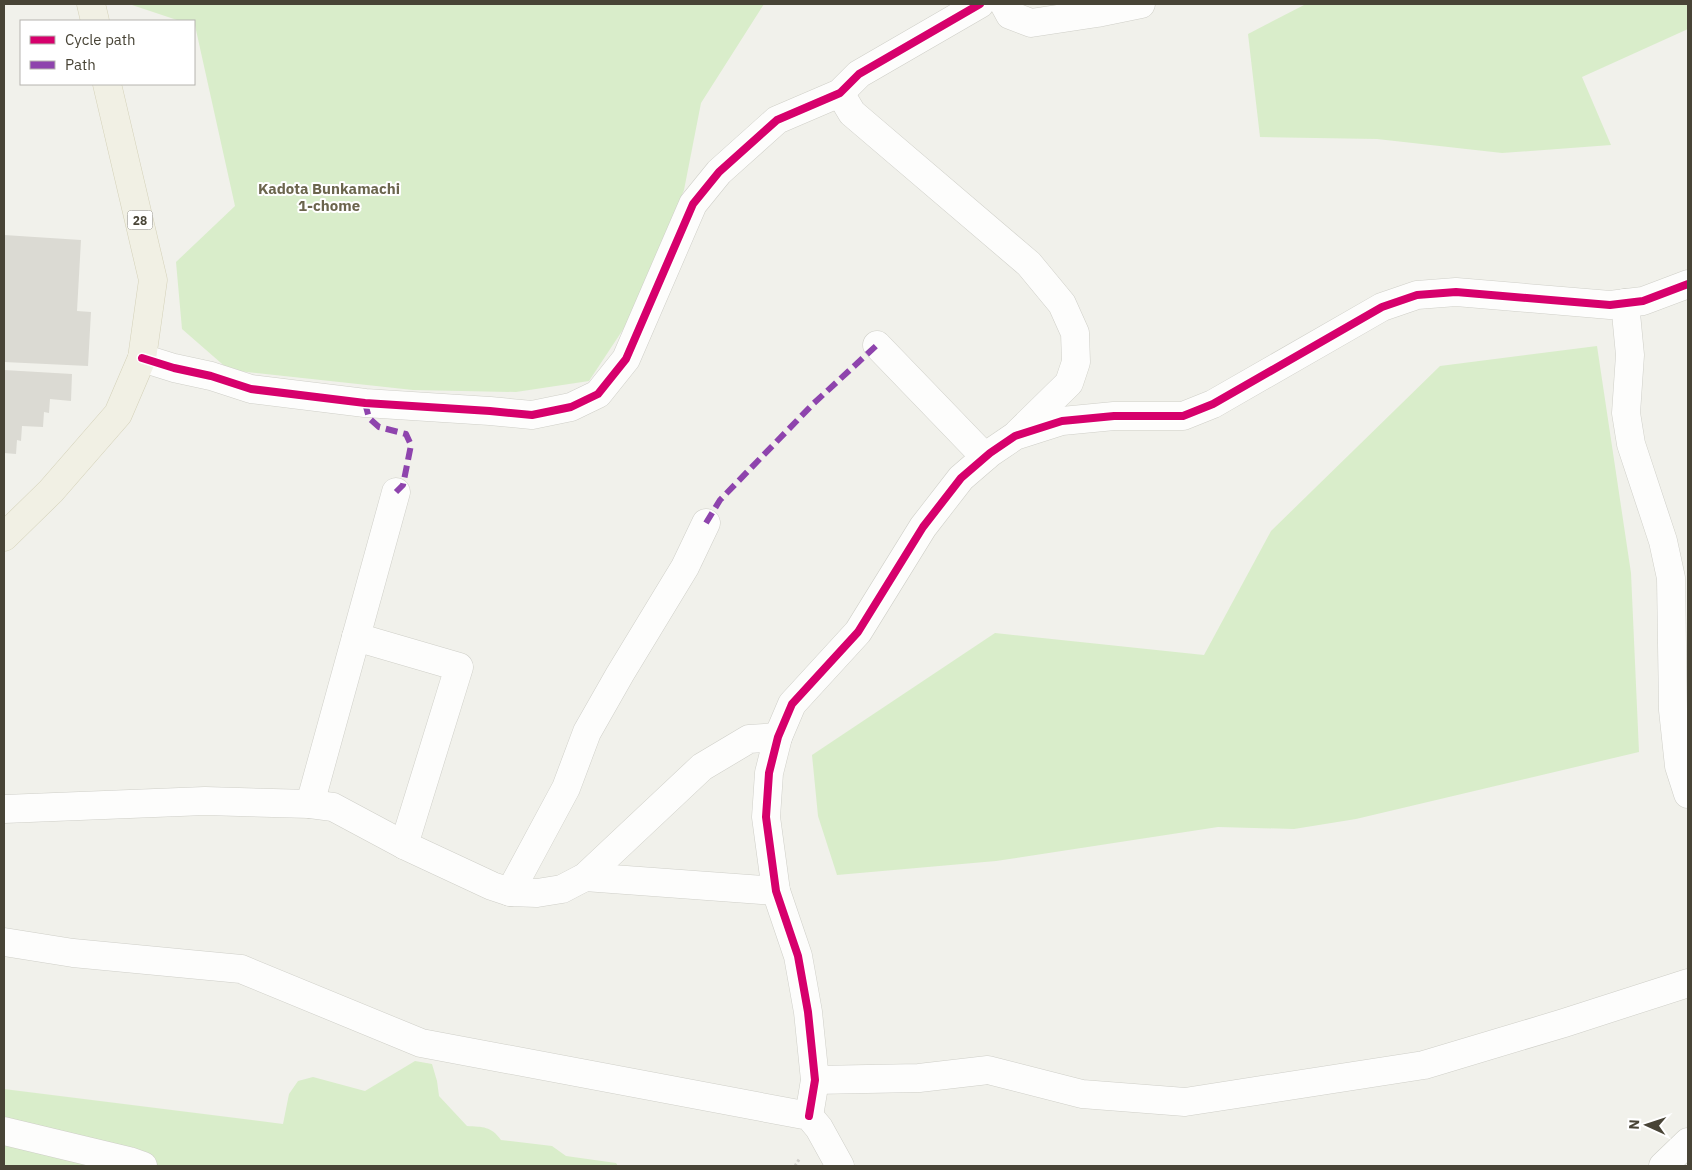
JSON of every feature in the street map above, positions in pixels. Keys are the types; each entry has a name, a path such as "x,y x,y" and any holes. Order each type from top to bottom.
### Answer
{"main road":[{"path":"91,4 94,20"},
{"name":"28","path":"4,537 51,492 118,414 142,358 153,280 108,85"}],"street":[{"path":"142,358 174,368 211,376 251,389 365,402 532,415 571,407 598,394 626,359 693,204 720,172 777,120 840,93 859,74 980,4"},
{"path":"1004,4 1010,15 1031,23 1141,4"},
{"path":"809,1116 815,1080 808,1012 798,956 776,891 766,818 769,773 778,737 792,704 858,632 923,527 961,478 985,457 1015,436 1070,382 1076,362 1075,333 1062,304 1029,264 852,113 840,93"},
{"path":"1015,436 1062,421 1114,416 1183,416 1213,404 1382,307 1417,294 1456,292 1610,305 1643,302 1688,284"},
{"path":"1624,303 1630,356 1626,413 1631,444 1663,541 1671,578 1673,710 1679,766 1688,794"},
{"path":"877,345 985,457"},
{"path":"310,804 396,492"},
{"path":"510,892 566,788 587,732 685,567 706,523"},
{"path":"356,637 459,667 404,845"},
{"path":"4,809 205,800 310,804 333,807 404,845 492,886 510,892 537,893 562,890 585,877 702,767 750,739 778,737"},
{"path":"585,877 776,891"},
{"path":"4,942 73,953 241,969 421,1042 809,1116 819,1128 840,1166"},
{"path":"815,1080 919,1078 988,1070 1082,1094 1185,1102 1424,1065 1688,983"},
{"path":"4,1130 143,1166"},
{"path":"1662,1166 1688,1142"}],"green space":[{"path":"129,4 764,4 701,103 684,190 626,325 589,381 516,392 413,390 229,370 182,329 176,262 235,206 195,20 177,20"},
{"path":"1306,4 1688,4 1688,29 1582,77 1611,145 1502,153 1377,139 1260,137 1248,34"},
{"path":"1597,346 1631,573 1639,752 1356,819 1294,829 1218,827 996,861 837,875 818,816 812,755 995,633 1204,655 1271,531 1440,366"},
{"path":"415,1061 432,1064 439,1096 467,1126 482,1127 490,1130 501,1140 552,1146 566,1156 616,1163 618,1166 4,1166 4,1089 283,1124 289,1094 298,1081 313,1077 365,1091"}],"building":[{"path":"4,235 81,240 77,311 91,312 88,366 4,362"},
{"path":"4,370 72,374 71,401 50,399 49,413 44,412 43,427 22,426 21,441 17,440 16,454 4,453"}],"marked path":[{"path":"706,523 720,500 813,404 877,345"},
{"path":"365,403 369,418 379,427 406,434 411,445 403,485 396,492"}],"cycle path":[{"path":"142,358 174,368 211,376 251,389 365,403 532,415 571,407 598,394 626,359 693,204 719,172 777,120 840,93 859,74 980,4"},
{"path":"809,1116 815,1080 808,1012 798,956 776,891 766,817 769,773 778,737 792,704 858,632 923,527 961,478 990,453 1015,436 1062,421 1114,416 1183,416 1213,404 1382,307 1417,295 1456,292 1610,305 1643,301 1688,284"}],"district":[{"name":"Kadota Bunkamachi 1-chome","path":"329,196"}]}
